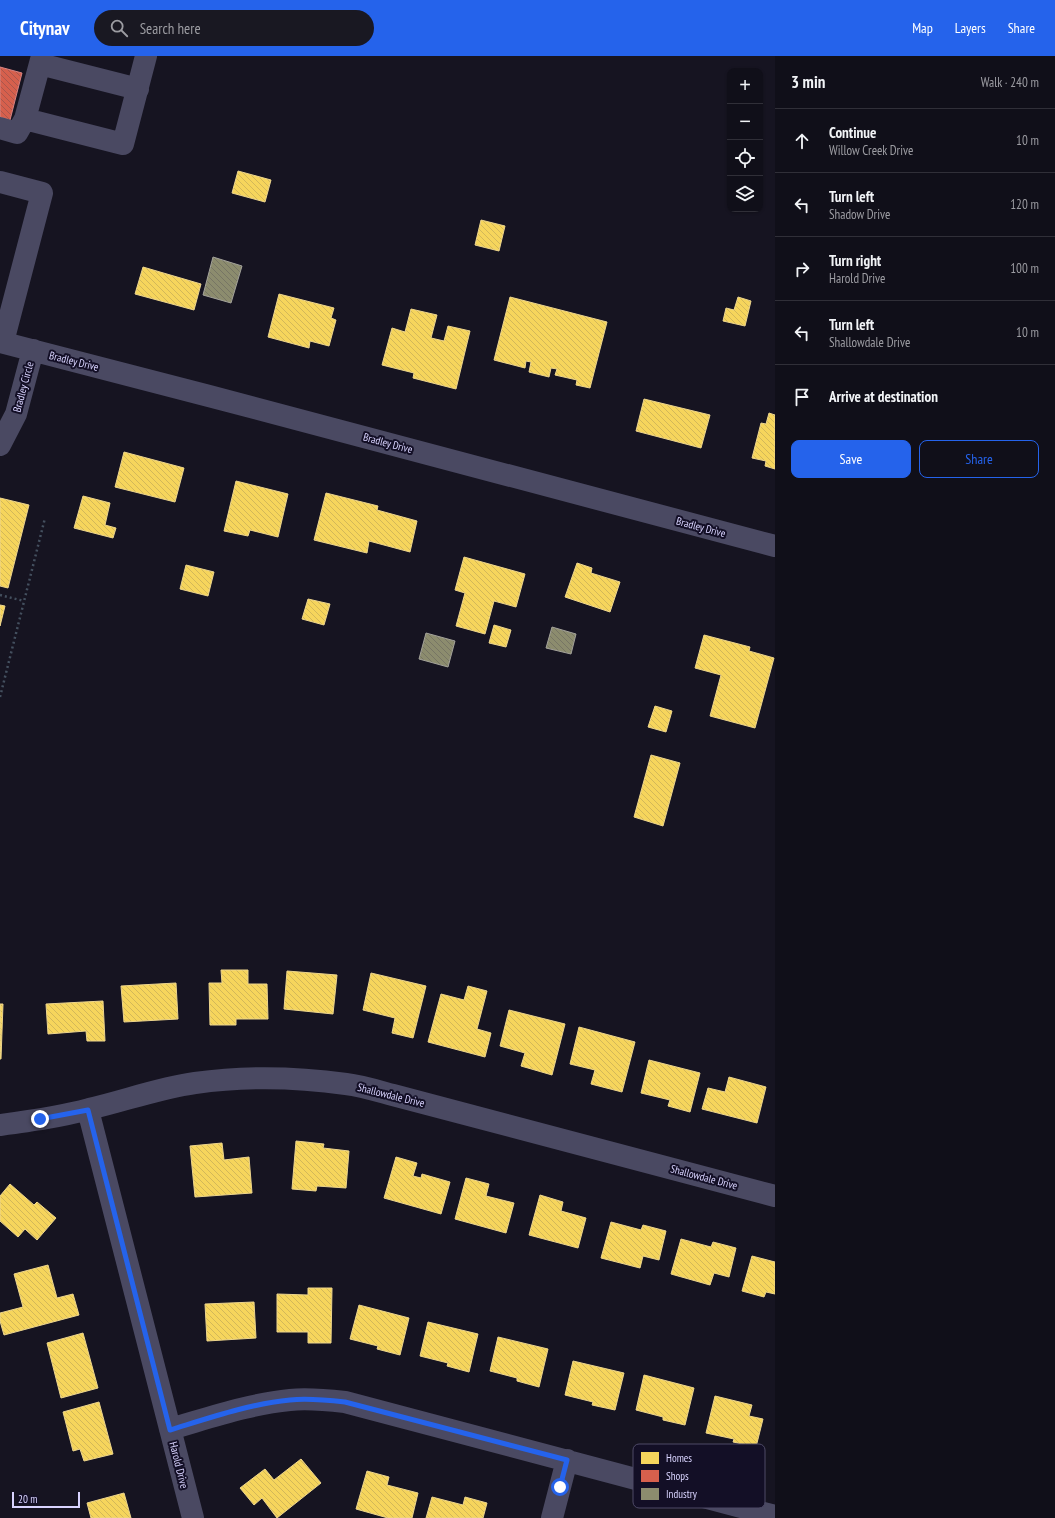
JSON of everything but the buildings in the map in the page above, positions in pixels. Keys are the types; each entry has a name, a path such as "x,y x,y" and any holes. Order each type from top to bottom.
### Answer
{"street":[{"path":"25,119 123,144 146,56"},
{"path":"0,128 17,133 25,119 41,60 138,89"},
{"path":"0,182 42,193 2,342"},
{"name":"Bradley Drive","path":"2,342 775,546"},
{"name":"Bradley Circle","path":"0,445 16,414 33,350"},
{"name":"Shallowdale Drive","path":"0,1125 88,1110 121,1100 194,1083 232,1079 276,1078 347,1084 775,1196"},
{"name":"Harold Drive","path":"88,1110 193,1518"},
{"path":"170,1430 273,1402 291,1400 327,1400 361,1406 633,1478"},
{"path":"552,1518 567,1460"},
{"path":"745,1508 775,1516"}],"path":[{"path":"0,697 45,518"},
{"path":"0,595 24,601"}],"route":[{"path":"40,1119 88,1110 170,1430 273,1402 291,1400 327,1400 345,1402 567,1460 560,1487"}]}
